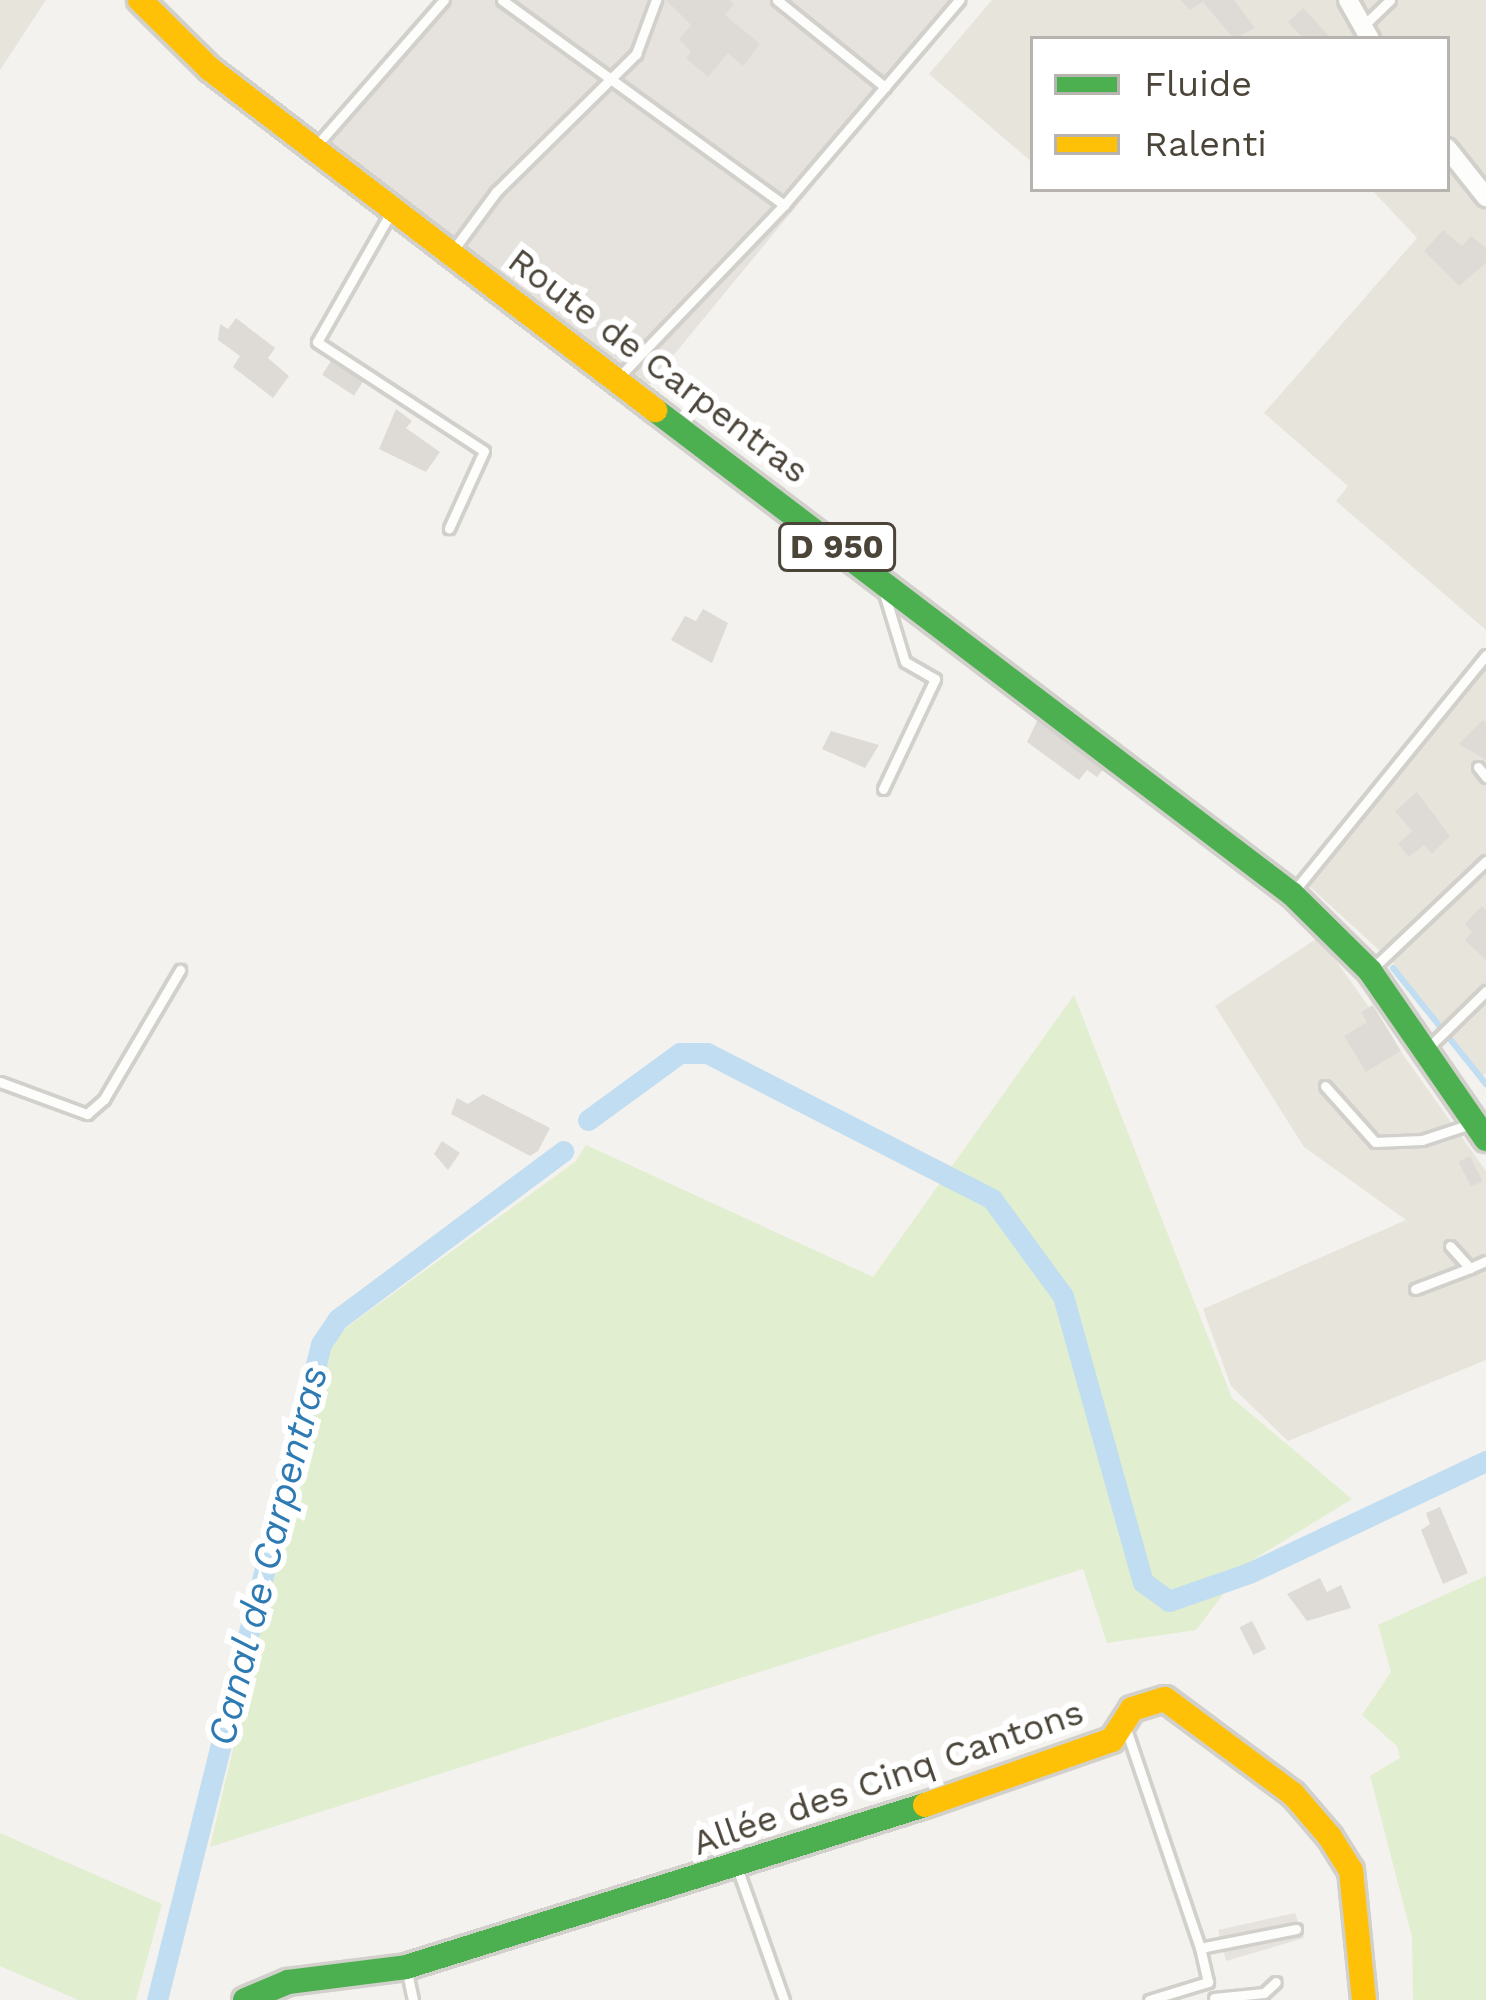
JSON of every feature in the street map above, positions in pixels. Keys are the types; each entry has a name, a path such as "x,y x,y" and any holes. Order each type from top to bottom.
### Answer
{"main road":[{"name":"Route de Carpentras","path":"140,0 210,69 312,150 1292,894 1370,971 1429,1046 1481,1130"},
{"name":"Allée des Cinq Cantons","path":"245,2000 288,1982 406,1967 737,1868 1089,1750 1124,1724 1132,1709 1165,1699 1316,1816 1351,1870 1364,2000"}],"street":[{"path":"1350,1 1366,33"},
{"path":"1450,152 1486,197"}],"lane":[{"path":"312,150 444,0"},
{"path":"502,0 612,74 784,206"},
{"path":"451,253 496,192 636,53 656,0"},
{"path":"777,0 884,87"},
{"path":"617,379 784,206 959,0"},
{"path":"1366,33 1390,0"},
{"path":"393,209 317,343 484,451 449,528"},
{"path":"877,577 905,662 935,679 883,789"},
{"path":"1292,894 1486,655"},
{"path":"1370,971 1486,861"},
{"path":"0,1082 87,1114 104,1099 180,970"},
{"path":"1429,1046 1486,991"},
{"path":"1325,1086 1375,1142 1481,1130"},
{"path":"1450,1246 1470,1268"},
{"path":"1415,1289 1486,1261"},
{"path":"1124,1724 1214,1999 1264,1993 1276,1982"},
{"path":"737,1868 784,2000"},
{"path":"1201,1948 1296,1929"},
{"path":"406,1967 413,2000"},
{"path":"1149,2000 1208,1982"}],"shaded area":[{"path":"0,0 46,0 0,70"},
{"path":"452,0 966,0 649,385 331,143"},
{"path":"992,0 1486,0 1486,630 1336,501 1348,486 1264,413 1417,238 1374,192 1450,192 1450,36 1030,36 1030,160 929,74"},
{"path":"661,61 800,177 751,235 613,118"},
{"path":"1486,667 1486,1073 1481,1077 1392,962 1307,884"},
{"path":"1319,937 1486,1171 1486,1360 1288,1441 1231,1386 1203,1309 1406,1220 1304,1147 1215,1006"},
{"path":"1295,1913 1304,1938 1226,1961 1218,1930"}],"green space":[{"path":"1074,995 1232,1398 1352,1499 1246,1564 1196,1630 1107,1643 1083,1569 210,1847 326,1351 347,1327 575,1162 586,1145 873,1277"},
{"path":"1486,1576 1486,2000 1413,2000 1412,1937 1370,1776 1400,1758 1397,1746 1362,1715 1391,1672 1378,1625"},
{"path":"0,1833 162,1904 136,2000 78,2000 0,1966"}],"building":[{"path":"666,0 729,0 734,4 725,15 760,44 743,66 728,53 708,77 686,58 691,52 679,39 691,25"},
{"path":"1181,0 1234,0 1255,28 1231,36 1203,2 1189,10"},
{"path":"1303,8 1329,36 1301,36 1288,22"},
{"path":"1443,230 1462,246 1471,236 1486,248 1486,263 1459,286 1424,251"},
{"path":"236,318 275,348 268,358 289,376 273,398 233,367 240,356 218,340 220,324 228,329"},
{"path":"333,358 365,379 354,395 322,375"},
{"path":"396,409 412,421 406,428 440,452 426,472 379,449"},
{"path":"703,609 728,623 712,663 671,640 685,616 696,621"},
{"path":"1039,717 1105,767 1097,777 1087,770 1079,780 1027,742"},
{"path":"1483,720 1486,723 1486,760 1459,744"},
{"path":"831,731 879,745 865,768 822,749"},
{"path":"1417,792 1450,836 1432,854 1424,845 1409,857 1398,844 1412,831 1395,811"},
{"path":"1482,906 1486,910 1486,960 1465,940 1472,932 1465,924"},
{"path":"1373,1005 1401,1051 1366,1072 1344,1036 1367,1022 1361,1012"},
{"path":"483,1094 550,1128 538,1151 530,1156 451,1114 457,1098 468,1104"},
{"path":"442,1141 460,1153 448,1170 434,1154"},
{"path":"1470,1156 1483,1181 1471,1187 1458,1162"},
{"path":"1440,1507 1468,1573 1443,1584 1421,1530 1430,1524 1426,1513"},
{"path":"1320,1578 1327,1592 1341,1585 1351,1608 1307,1621 1287,1594"},
{"path":"1252,1621 1266,1649 1254,1655 1240,1627"}],"waterway":[{"path":"1393,968 1486,1084"},
{"name":"Canal de Carpentras","path":"588,1120 680,1053 707,1053 992,1199 1063,1296 1143,1582 1169,1601 1249,1573 1486,1461"},
{"name":"Canal de Carpentras","path":"157,2000 321,1344 338,1319 563,1151"}],"traffic: fast":[{"path":"655,410 1292,894 1370,971 1486,1139"},
{"path":"245,2000 288,1982 406,1967 925,1805"}],"traffic: slow":[{"path":"140,0 210,69 655,410"},
{"path":"925,1805 1112,1740 1132,1709 1165,1699 1293,1794 1330,1837 1351,1870 1364,2000"}]}
